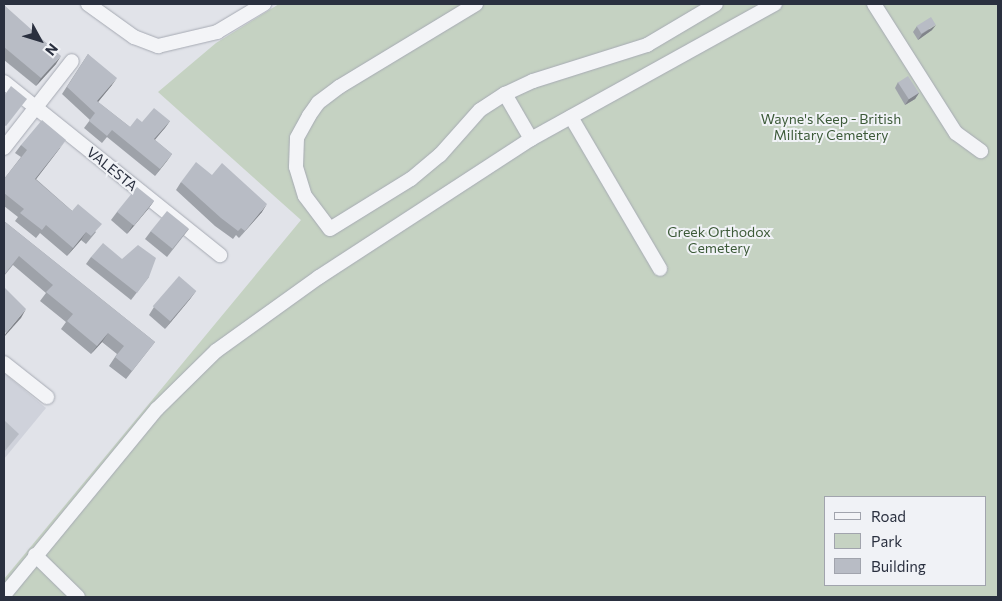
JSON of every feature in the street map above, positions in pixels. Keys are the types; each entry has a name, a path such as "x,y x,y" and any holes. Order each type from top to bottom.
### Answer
{"street":[{"path":"88,4 134,37 158,46 217,32 264,4"},
{"path":"476,4 339,86 318,103 297,138 296,167 305,196 330,229 411,179 440,155 480,110 505,94 533,81 647,45 716,4"},
{"path":"4,596 35,555 157,409 216,351 319,277 531,139 775,4"},
{"path":"874,4 956,133 980,151"},
{"path":"4,148 72,61"},
{"name":"VALESTA","path":"4,82 220,255"},
{"path":"505,94 531,139"},
{"path":"571,117 660,269"},
{"path":"4,363 46,397"},
{"path":"35,555 78,597"}],"shaded area":[{"path":"4,373 46,408 4,459"}],"green space":[{"path":"279,4 998,4 998,597 7,597 4,579 301,220 158,92 216,43"}],"building":[{"path":"4,5 61,56 41,78 4,47"},
{"path":"931,17 936,25 921,34 917,26"},
{"path":"88,54 117,78 97,101 130,127 137,118 142,122 154,108 170,121 154,139 172,154 160,169 112,130 107,136 89,121 95,113 67,87"},
{"path":"908,76 919,93 909,99 898,83"},
{"path":"11,86 27,99 6,126 4,125 4,96"},
{"path":"42,120 66,140 35,179 72,211 78,204 102,224 91,236 86,232 73,248 46,225 42,230 20,213 24,209 4,193 4,179 27,150 21,145"},
{"path":"196,162 212,175 222,163 267,204 245,231 241,228 238,231 221,218 181,182"},
{"path":"137,187 154,201 134,226 117,212"},
{"path":"167,211 189,229 172,249 151,231"},
{"path":"4,221 155,342 132,371 115,357 124,346 108,333 97,346 67,321 73,314 46,292 53,285 19,256 4,275"},
{"path":"103,243 122,259 138,245 156,258 149,277 137,293 91,257"},
{"path":"179,276 196,291 170,321 153,306"},
{"path":"4,287 26,309 6,333 4,331"},
{"path":"4,420 19,434 4,452"}],"park label":[{"name":"Wayne's Keep - British Military Cemetery","path":"831,128"},
{"name":"Greek Orthodox Cemetery","path":"719,240"}]}
